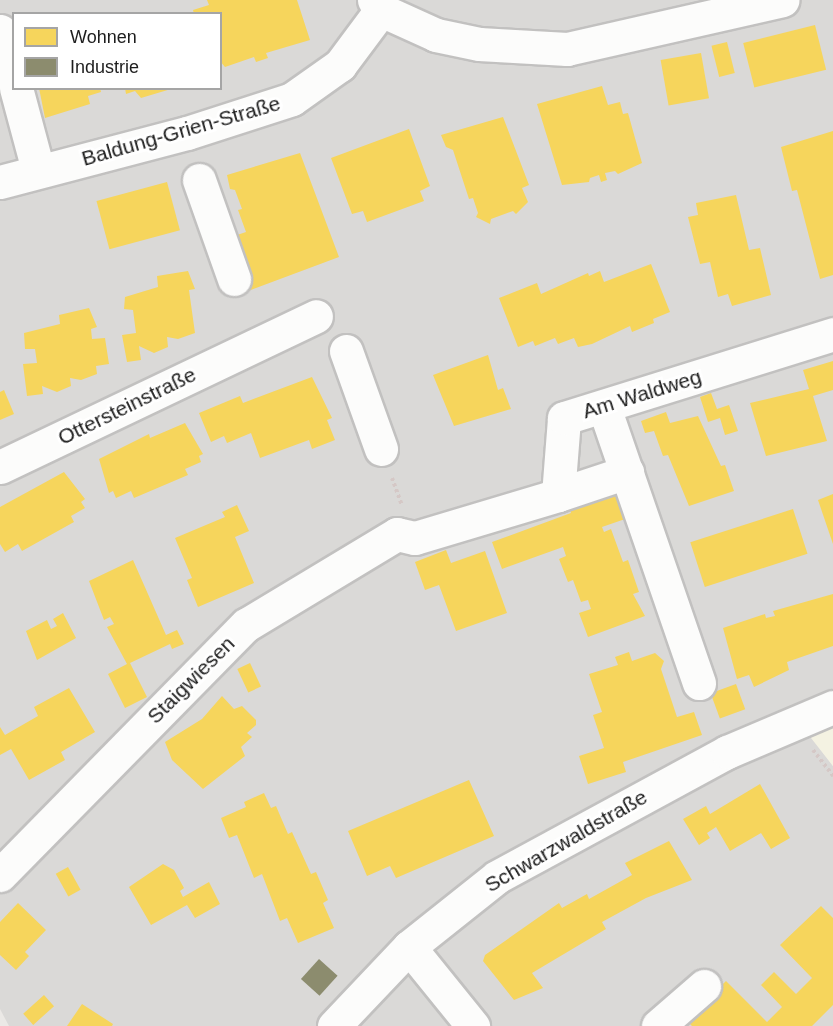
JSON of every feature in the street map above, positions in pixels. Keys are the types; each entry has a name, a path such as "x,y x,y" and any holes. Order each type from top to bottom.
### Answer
{"street":[{"name":"Baldung-Grien-Straße","path":"0,183 38,170 187,133 292,99 340,65 378,5 436,35 479,44 567,49 782,0"},
{"path":"0,31 12,74"},
{"path":"17,90 38,170"},
{"path":"199,180 234,279"},
{"name":"Ottersteinstraße","path":"0,467 316,316"},
{"name":"Am Waldweg","path":"558,495 564,418 833,334"},
{"path":"346,351 381,449"},
{"path":"604,407 699,683"},
{"path":"411,526 558,495 627,472"},
{"name":"Staigwiesen","path":"0,875 246,625 411,526"},
{"name":"Schwarzwaldstraße","path":"334,1026 410,946 496,877 727,752 833,707"},
{"path":"410,946 473,1026"},
{"path":"658,1026 704,986"}],"path":[{"path":"381,449 411,526"}],"shaded area":[{"path":"0,0 833,0 833,719 805,729 833,766 833,1026 9,1026 0,1009"},
{"path":"833,719 833,766 804,729"}],"building: Wohnen":[{"path":"207,0 297,0 310,40 266,53 268,58 256,62 254,57 225,67 222,63 222,12 194,12 193,10 209,5"},
{"path":"815,25 826,70 754,88 743,43"},
{"path":"727,42 735,73 719,77 711,46"},
{"path":"701,53 709,98 669,105 661,60"},
{"path":"602,86 608,105 620,102 623,114 628,113 642,163 618,174 615,171 605,173 607,180 601,182 599,175 590,178 589,182 562,185 537,104"},
{"path":"39,90 100,90 101,92 88,96 90,104 45,118"},
{"path":"125,90 168,90 141,98 135,91 126,94"},
{"path":"503,117 529,185 522,188 528,202 516,214 513,211 491,219 490,224 476,217 478,213 473,198 469,199 453,150 446,147 441,135"},
{"path":"409,129 430,186 420,191 424,201 367,222 363,211 352,214 331,158"},
{"path":"833,131 833,275 820,279 797,190 792,191 781,147"},
{"path":"300,153 339,257 248,291 228,238 246,232 238,210 242,209 235,190 230,189 227,175"},
{"path":"167,182 180,230 109,249 96,201"},
{"path":"736,195 749,250 760,248 771,295 732,306 728,294 718,297 710,262 700,264 688,217 698,215 696,203"},
{"path":"651,264 670,312 653,319 654,323 632,332 630,326 592,344 578,347 574,338 558,344 555,338 535,346 533,341 518,347 499,298 537,283 541,294 588,273 589,276 600,271 604,282"},
{"path":"188,271 195,289 189,290 195,333 178,339 167,337 168,347 154,353 139,346 141,360 127,362 122,335 136,333 133,310 124,309 125,297 158,287 157,276"},
{"path":"89,308 97,327 91,329 92,339 105,338 109,364 96,366 97,374 81,380 70,378 71,386 57,392 42,386 43,394 27,396 23,364 37,363 35,349 25,349 24,333 60,324 59,315"},
{"path":"488,355 498,390 503,388 511,409 454,426 433,375"},
{"path":"833,361 833,390 813,396 827,441 766,456 750,403 809,389 803,370"},
{"path":"312,377 332,418 327,420 335,440 312,449 309,440 260,458 251,433 227,443 224,436 211,442 199,413 240,396 243,403"},
{"path":"4,390 14,414 0,420 0,392"},
{"path":"711,393 717,409 729,405 738,431 725,435 720,418 708,422 700,397"},
{"path":"666,412 670,423 698,416 721,466 725,465 734,491 689,506 668,455 663,456 654,431 645,433 641,421"},
{"path":"185,423 203,454 199,456 201,462 185,469 188,475 134,498 131,491 116,498 113,491 109,493 99,459 149,434 150,438"},
{"path":"64,472 85,499 81,502 85,508 71,516 74,522 22,551 18,544 5,552 0,544 0,507"},
{"path":"617,489 628,518 602,527 604,532 611,529 623,562 628,560 639,592 633,594 645,616 588,637 579,613 591,609 588,600 581,602 573,580 568,582 559,559 566,556 563,547 502,569 492,542 571,513 569,507"},
{"path":"833,494 833,544 818,500"},
{"path":"237,505 249,531 235,537 254,583 198,607 187,580 192,578 175,538 225,517 222,512"},
{"path":"793,509 808,554 705,587 690,542"},
{"path":"446,550 451,563 485,551 507,613 456,631 439,585 425,590 415,562"},
{"path":"133,560 166,635 177,630 184,644 172,649 170,644 130,663 147,697 125,708 108,674 127,664 107,627 114,624 110,617 104,620 89,581"},
{"path":"833,594 833,646 787,662 789,670 754,687 749,675 737,679 723,628 765,614 766,618 775,616 773,611"},
{"path":"63,613 76,638 37,660 26,631 47,620 51,629 57,626 53,619"},
{"path":"629,652 632,661 655,653 664,661 661,669 677,717 694,712 702,735 623,762 626,772 588,784 579,756 604,748 593,715 602,712 589,674 618,665 615,657"},
{"path":"250,663 261,687 248,692 237,669"},
{"path":"736,684 745,709 720,719 711,693"},
{"path":"69,688 95,732 61,752 65,760 29,780 11,749 0,755 0,727 5,735 38,716 34,707"},
{"path":"222,696 234,709 242,706 256,720 256,725 247,733 252,737 241,747 245,756 203,789 172,760 165,742 202,719"},
{"path":"469,780 494,836 396,878 390,866 367,876 348,831"},
{"path":"760,784 790,838 771,849 761,833 730,851 716,827 707,833 710,838 699,845 683,819 706,806 710,814"},
{"path":"264,793 271,808 276,806 288,834 292,832 311,874 316,872 328,900 323,903 334,928 298,943 287,918 280,921 262,874 254,878 237,835 229,838 221,818 246,807 244,802"},
{"path":"669,841 692,880 646,898 602,922 606,929 532,973 543,988 514,1000 483,961 485,955 559,903 562,908 587,894 589,899 632,875 625,863"},
{"path":"163,864 174,870 184,888 180,891 183,897 209,882 220,904 195,918 187,905 151,925 129,887"},
{"path":"68,867 81,890 68,897 56,874"},
{"path":"18,903 46,930 25,952 29,956 16,970 0,955 0,922"},
{"path":"821,906 833,918 833,1005 812,1026 692,1026 686,1020 726,981 767,1022 782,1007 761,985 774,972 796,994 812,978 780,945"},
{"path":"44,995 54,1006 33,1025 23,1014"},
{"path":"82,1004 113,1024 112,1026 67,1026"}],"building: Industrie":[{"path":"319,959 338,976 320,996 301,979"}]}
